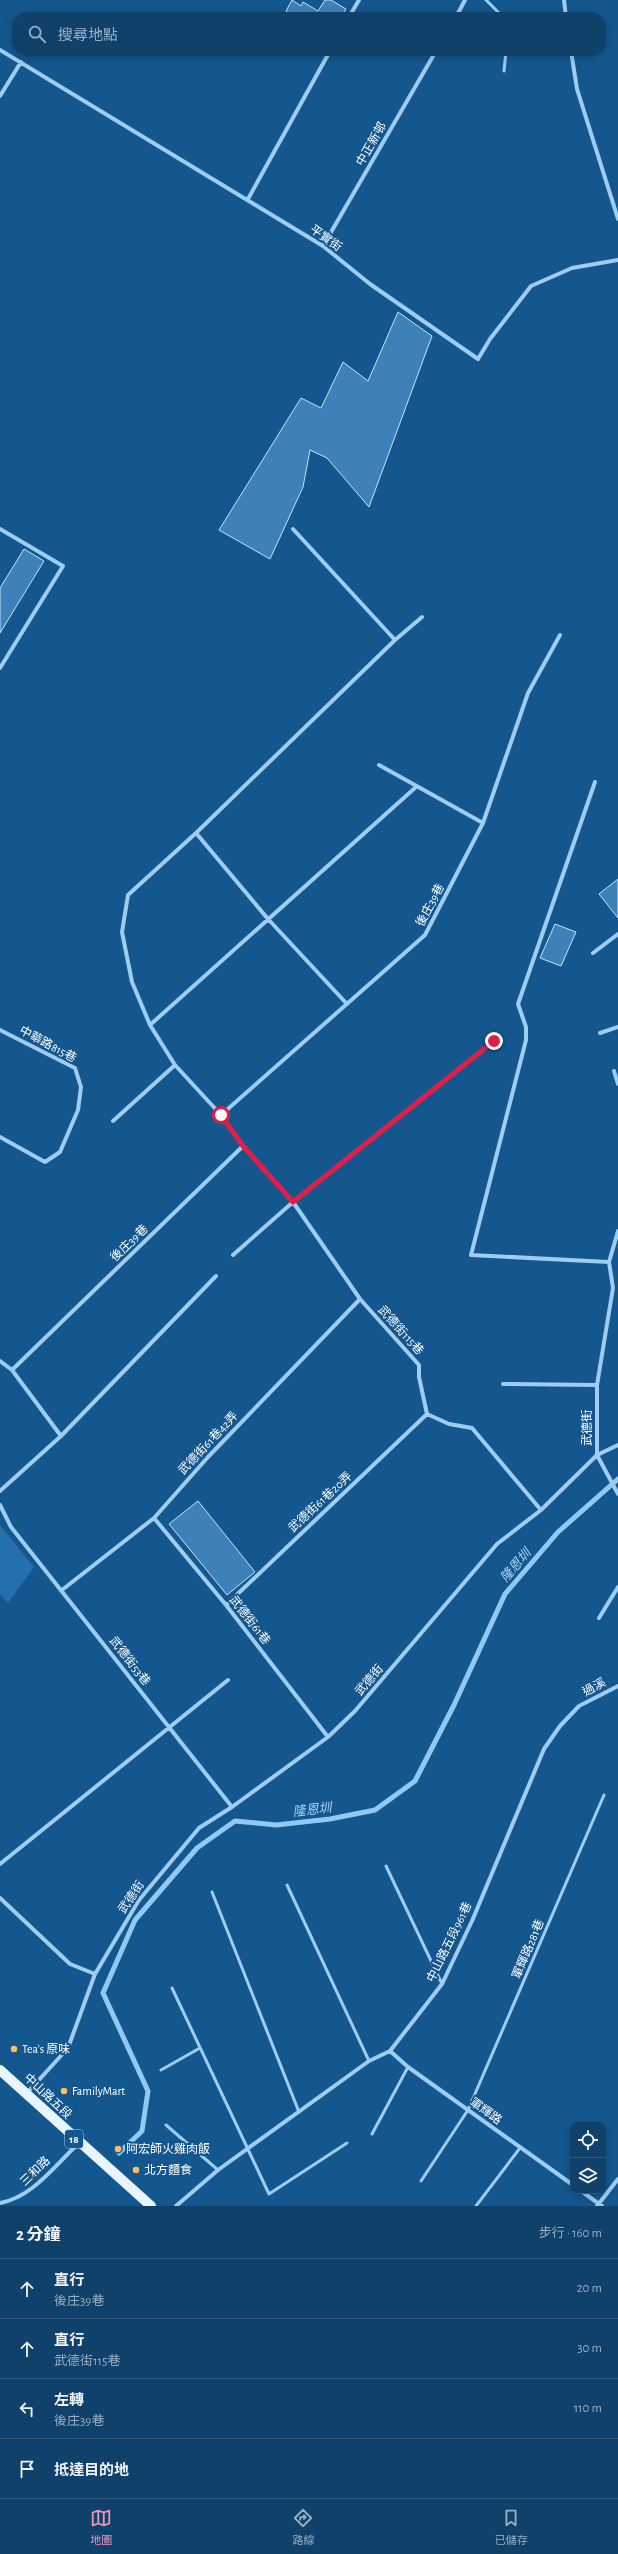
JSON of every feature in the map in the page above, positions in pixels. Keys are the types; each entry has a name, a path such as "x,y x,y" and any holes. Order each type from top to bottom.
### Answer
{"main road":[{"name":"中山路五段","path":"0,2070 79,2143 151,2206"}],"street":[{"path":"352,12 359,0"},
{"path":"459,12 465,0"},
{"path":"564,0 565,12"},
{"name":"平實街","path":"0,50 324,246 370,284 478,359 490,339 531,286 572,268 618,260"},
{"path":"248,199 327,56"},
{"name":"中正新邨","path":"324,246 433,56"},
{"path":"573,56 577,89 618,219"},
{"path":"0,96 21,62"},
{"path":"293,529 395,640"},
{"path":"0,530 63,566 0,668"},
{"path":"243,1146 221,1115 175,1065 150,1025 132,982 122,932 128,895 196,834 395,640 422,617"},
{"name":"後庄39巷","path":"221,1115 425,935 483,823 528,693 560,635"},
{"path":"379,766 483,823"},
{"path":"595,782 518,1004 526,1027 526,1040 471,1255 609,1262"},
{"path":"150,1025 416,787"},
{"path":"196,834 268,919 347,1004"},
{"path":"593,953 618,934"},
{"path":"600,1033 618,1028"},
{"name":"中華路815巷","path":"0,1030 75,1068 81,1087 78,1110 60,1152 45,1162 0,1137"},
{"path":"233,1255 293,1202 494,1041"},
{"path":"113,1122 175,1065"},
{"path":"614,1071 618,1084"},
{"name":"後庄39巷","path":"12,1370 243,1146"},
{"name":"武德街115巷","path":"243,1146 293,1202 360,1299 419,1365 419,1377 427,1414"},
{"name":"武德街","path":"26,2093 68,2048 95,1974 144,1894 198,1828 232,1807 328,1737 355,1711 497,1544 540,1510 597,1456 597,1385 613,1288 609,1262 618,1231"},
{"path":"0,1491 61,1436 216,1276"},
{"path":"613,1288 618,1286"},
{"name":"武德街61巷42弄","path":"62,1590 154,1518 208,1457 360,1299"},
{"path":"0,1361 12,1370 61,1436"},
{"path":"503,1384 597,1385"},
{"path":"427,1414 448,1424 472,1428 540,1510"},
{"name":"武德街61巷20弄","path":"226,1605 427,1414"},
{"path":"618,1445 597,1456 618,1494"},
{"name":"武德街53巷","path":"0,1505 11,1527 232,1807"},
{"name":"武德街61巷","path":"154,1518 226,1605 328,1737"},
{"path":"599,1618 618,1587"},
{"path":"0,1864 169,1726 228,1680"},
{"name":"過溪","path":"579,1706 618,1686"},
{"name":"中山路五段961巷","path":"176,2206 218,2170 370,2061 390,2050 442,1984 472,1921 544,1749 560,1726 579,1706"},
{"path":"0,1898 70,1964 95,1974"},
{"name":"軍輝路","path":"390,2050 408,2067 570,2183"},
{"name":"三和路","path":"0,2203 26,2194 79,2143"},
{"path":"585,2194 599,2205 618,2179"}],"lane":[{"path":"486,0 497,12"},
{"path":"504,71 506,56"},
{"name":"軍輝路281巷","path":"421,2181 468,2110 604,1795"},
{"path":"386,1866 442,1984"},
{"path":"287,1885 370,2061"},
{"path":"212,1892 299,2113"},
{"path":"172,1988 269,2194 347,2143"},
{"path":"161,2070 200,2048"},
{"path":"372,2134 408,2067"},
{"path":"166,2125 218,2170"},
{"path":"476,2206 520,2148"}],"shaded area":[{"path":"0,1525 34,1567 8,1603 0,1594"}],"building":[{"path":"292,0 301,6 303,2 318,11 325,0 331,0 346,9 344,12 286,11"},
{"path":"398,312 432,336 369,507 327,458 310,450 303,487 270,559 219,530 301,398 321,408 343,362 368,381"},
{"path":"24,549 44,561 0,633 0,588"},
{"path":"618,879 618,918 599,894"},
{"path":"555,924 576,932 561,966 540,958"},
{"path":"198,1501 255,1572 227,1595 169,1524"}],"waterway":[{"name":"隆恩圳","path":"119,2153 142,2131 148,2091 103,1993 135,1920 197,1848 235,1821 276,1825 330,1819 375,1810 415,1781 454,1705 505,1594 558,1532 618,1479"}],"place":[{"name":"Tea's 原味","path":"14,2049"},
{"name":"FamilyMart","path":"64,2091"},
{"name":"阿宏師火雞肉飯","path":"118,2149"},
{"name":"北方麵食","path":"136,2170"}],"route":[{"path":"221,1115 243,1146 293,1202 494,1041"}]}
